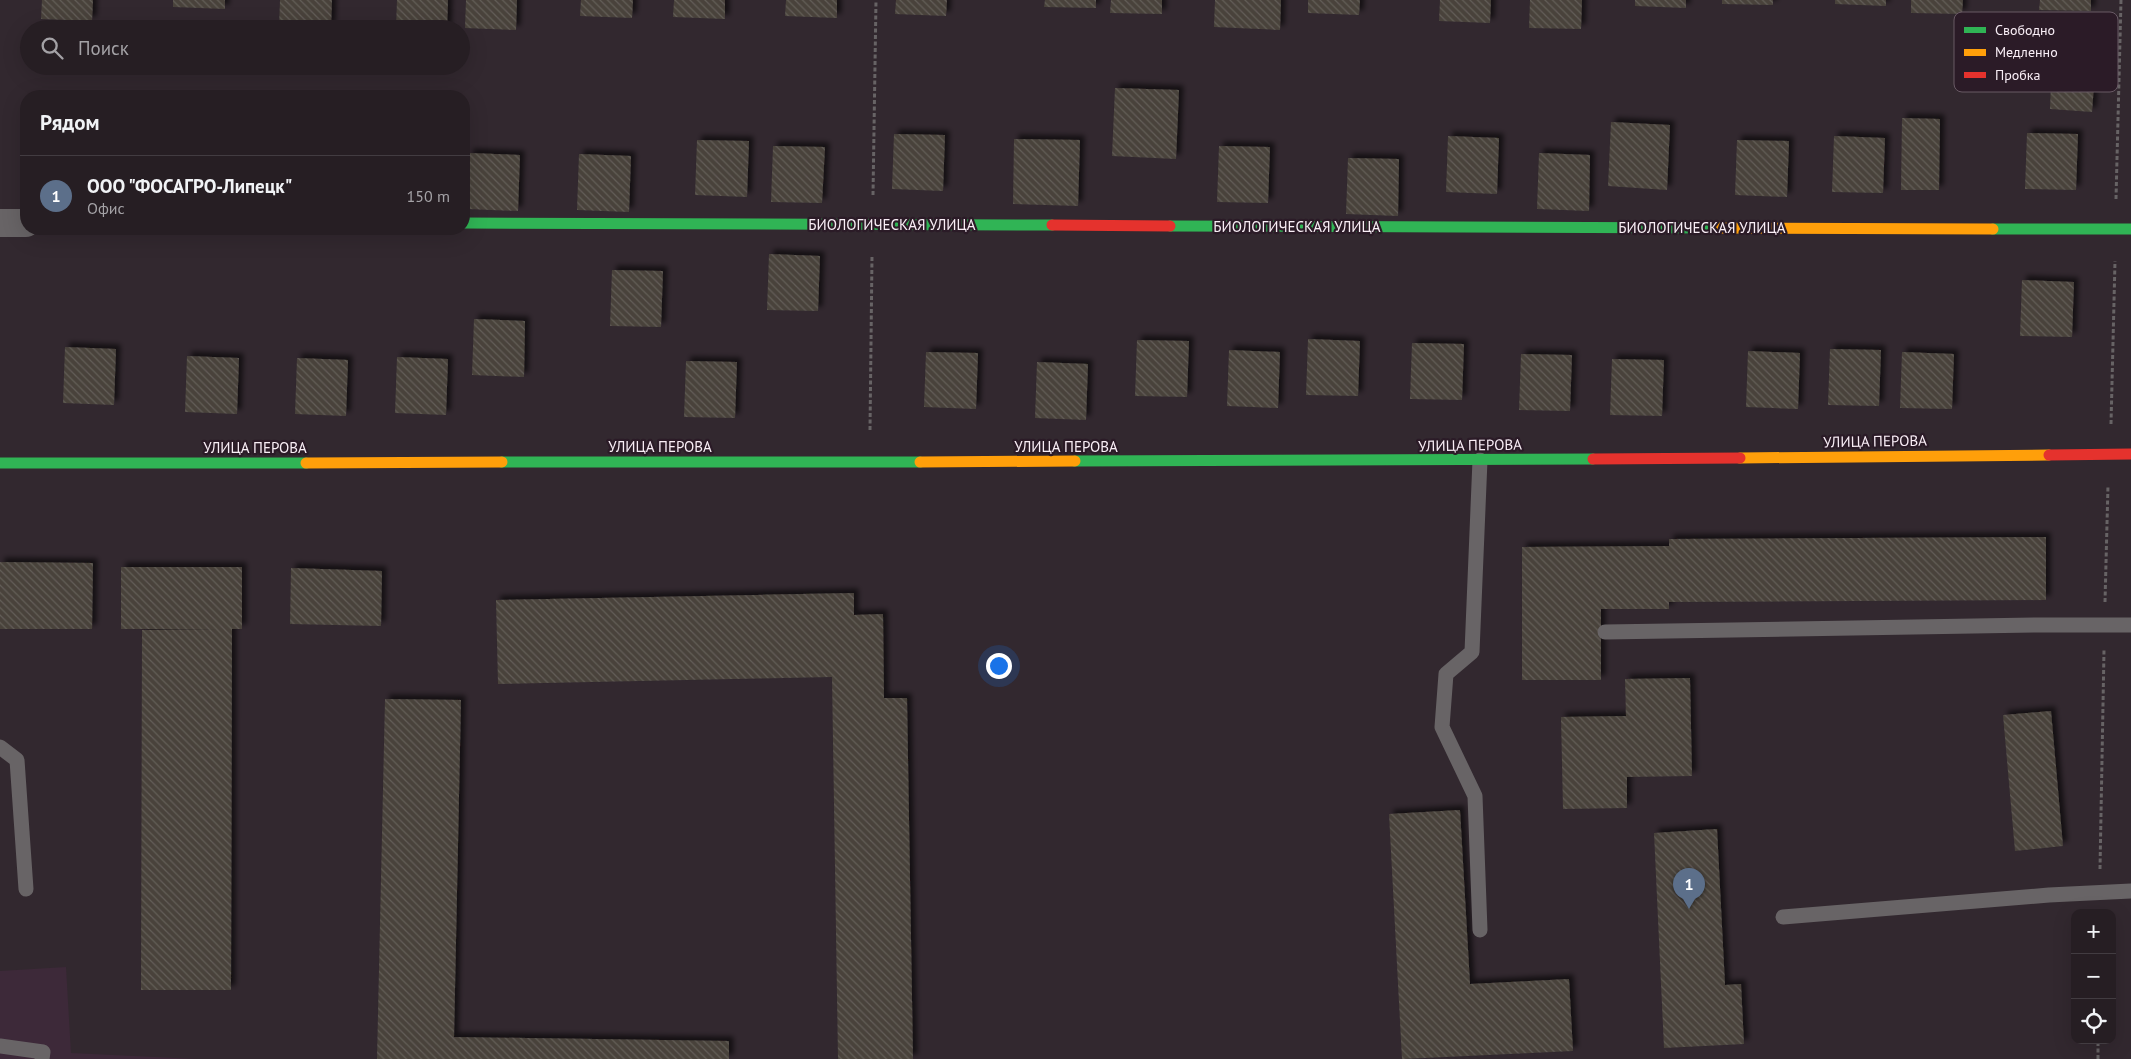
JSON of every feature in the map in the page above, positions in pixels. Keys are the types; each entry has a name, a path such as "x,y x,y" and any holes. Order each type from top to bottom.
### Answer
{"street":[{"path":"0,223 20,223"},
{"name":"БИОЛОГИЧЕСКАЯ УЛИЦА","path":"470,223 2131,229"},
{"name":"УЛИЦА ПЕРОВА","path":"0,463 1357,461 2131,454"}],"lane":[{"path":"1480,460 1472,652 1446,674 1442,727 1475,796 1480,930"},
{"path":"1605,632 2014,625 2131,626"},
{"path":"0,747 18,760 26,889"},
{"path":"1783,917 2049,895 2131,892"},
{"path":"0,1046 43,1052 42,1059"}],"path":[{"path":"2098,1044 2098,1059"}],"shaded area":[{"path":"66,967 71,1053 197,1059 0,1059 0,971"}],"building":[{"path":"42,0 93,0 92,20 41,19"},
{"path":"173,0 225,0 225,9 173,7"},
{"path":"280,0 332,0 331,20 279,20"},
{"path":"397,0 448,0 447,20 396,20"},
{"path":"466,0 517,0 516,30 470,28 470,20 465,20"},
{"path":"581,0 633,0 632,18 580,16"},
{"path":"674,0 725,0 725,19 673,17"},
{"path":"786,0 837,0 837,18 785,16"},
{"path":"896,0 947,0 946,16 895,14"},
{"path":"1045,0 1096,0 1096,8 1044,7"},
{"path":"1111,0 1162,0 1162,14 1110,13"},
{"path":"1215,0 1281,0 1280,30 1214,27"},
{"path":"1308,0 1360,0 1359,15 1308,13"},
{"path":"1440,0 1491,0 1490,23 1439,21"},
{"path":"1530,0 1582,0 1581,29 1529,28"},
{"path":"1635,0 1686,0 1686,8 1635,6"},
{"path":"1722,0 1773,0 1773,5 1722,4"},
{"path":"1835,0 1886,0 1886,6 1835,4"},
{"path":"1911,0 1963,0 1962,12 1954,12 1954,14 1911,13"},
{"path":"2040,0 2091,0 2091,11 2039,10"},
{"path":"1115,88 1179,90 1176,159 1112,156"},
{"path":"2051,92 2093,92 2092,112 2050,109"},
{"path":"1902,118 1940,119 1939,190 1901,190"},
{"path":"1611,122 1670,125 1667,190 1608,186"},
{"path":"2027,133 2078,134 2076,190 2025,189"},
{"path":"894,134 945,135 943,191 892,189"},
{"path":"1448,136 1499,138 1497,194 1446,192"},
{"path":"1834,136 1885,138 1883,193 1832,192"},
{"path":"1014,139 1080,140 1078,206 1013,204"},
{"path":"697,140 749,141 747,197 695,195"},
{"path":"1737,140 1789,141 1787,197 1735,195"},
{"path":"773,146 825,147 822,203 771,202"},
{"path":"1219,146 1270,147 1268,203 1217,202"},
{"path":"470,153 520,155 518,211 470,209"},
{"path":"1539,153 1590,155 1589,211 1537,209"},
{"path":"579,154 631,156 629,212 577,210"},
{"path":"1348,158 1399,159 1398,216 1346,214"},
{"path":"769,254 820,256 818,311 767,310"},
{"path":"612,270 663,271 661,327 610,326"},
{"path":"2022,280 2074,282 2072,337 2020,336"},
{"path":"474,319 525,321 524,377 472,375"},
{"path":"1308,339 1360,341 1358,396 1306,395"},
{"path":"1137,340 1189,341 1187,397 1135,396"},
{"path":"1412,343 1464,344 1462,400 1410,399"},
{"path":"65,347 116,349 114,405 63,403"},
{"path":"1830,349 1881,350 1879,406 1828,405"},
{"path":"1229,350 1280,352 1278,408 1227,406"},
{"path":"1748,351 1800,353 1798,409 1746,407"},
{"path":"926,352 978,353 976,409 924,407"},
{"path":"1902,352 1954,354 1952,409 1900,408"},
{"path":"1521,354 1572,355 1570,411 1519,410"},
{"path":"187,356 239,358 237,414 185,412"},
{"path":"397,357 448,359 446,415 395,413"},
{"path":"297,358 348,360 346,416 295,414"},
{"path":"1612,359 1664,360 1662,416 1610,415"},
{"path":"686,361 737,362 735,418 684,417"},
{"path":"1037,362 1088,364 1086,420 1035,418"},
{"path":"2046,537 2046,600 1669,602 1669,609 1601,609 1601,680 1522,680 1522,547 1669,546 1669,539"},
{"path":"0,562 93,563 92,629 0,629"},
{"path":"121,567 242,567 242,629 232,629 231,990 141,990 142,630 219,629 121,629"},
{"path":"291,568 382,571 381,626 290,624"},
{"path":"854,593 854,615 883,614 884,698 907,698 913,1059 838,1059 832,677 498,684 496,600"},
{"path":"1690,678 1692,776 1627,777 1627,808 1563,809 1561,717 1626,716 1625,679"},
{"path":"385,699 461,700 454,1037 729,1041 729,1059 377,1059"},
{"path":"2051,711 2063,846 2015,851 2003,715"},
{"path":"1460,810 1470,984 1569,979 1573,1051 1402,1059 1389,814"},
{"path":"1717,829 1725,985 1741,984 1744,1044 1664,1048 1654,833"}],"traffic: fast":[{"path":"470,223 1052,225"},
{"path":"1170,226 1719,228"},
{"path":"1993,229 2131,229"},
{"path":"1075,461 1593,459"},
{"path":"502,462 920,462"},
{"path":"0,463 306,463"}],"traffic: slow":[{"path":"1719,228 1993,229"},
{"path":"1740,458 2049,455"},
{"path":"920,462 1075,461"},
{"path":"306,463 502,462"}],"traffic: jam":[{"path":"1052,225 1170,226"},
{"path":"2049,455 2131,454"},
{"path":"1593,459 1740,458"}],"place":[{"name":"ООО \"ФОСАГРО-Липецк\"","path":"1689,909"}]}
